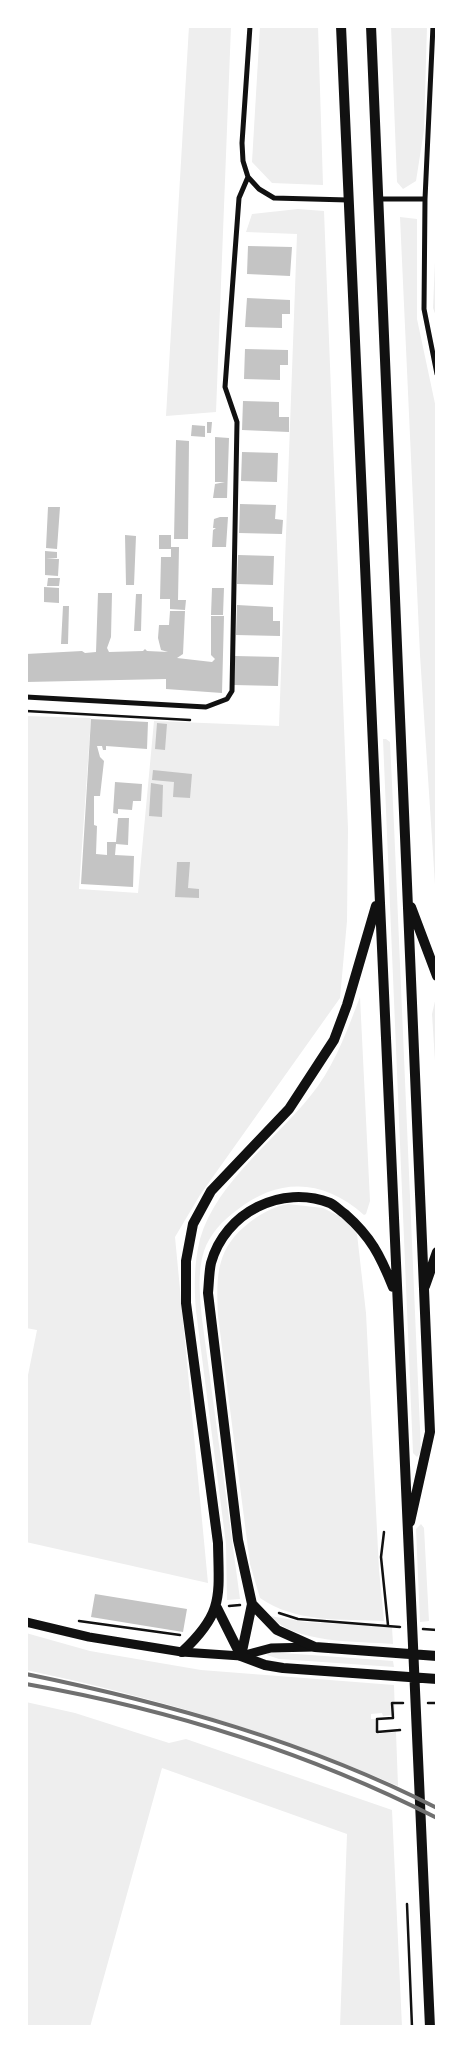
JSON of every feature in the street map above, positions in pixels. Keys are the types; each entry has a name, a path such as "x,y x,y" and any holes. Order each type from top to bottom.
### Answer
{"main road":[{"path":"341,26 430,2027"},
{"path":"370,26 430,1432 407,1536"},
{"path":"407,895 437,976"},
{"path":"241,1656 217,1608 218,1543 186,1303 186,1261 194,1224 211,1192 288,1109 334,1040 347,1005 379,897"},
{"path":"241,1656 252,1604 238,1540 208,1293 211,1262 223,1236 242,1216 266,1202 295,1195 331,1203 364,1231 384,1264 396,1294"},
{"path":"423,1291 437,1252"},
{"path":"252,1604 277,1630 315,1647"},
{"path":"182,1652 202,1633 217,1608"},
{"path":"26,1622 89,1637 182,1652 241,1656 265,1665 283,1668 437,1679"},
{"path":"241,1656 271,1648 315,1647 437,1656"}],"street":[{"path":"250,26 242,143 243,161 248,177 259,189 274,198 348,200"},
{"path":"433,26 425,199 424,309 437,374"},
{"path":"26,697 206,707 227,699 232,690 237,422 225,387 239,198 248,177"},
{"path":"378,199 425,199"}],"path":[{"path":"26,711 190,720"},
{"path":"384,1532 382,1557 388,1625"},
{"path":"217,1608 252,1604"},
{"path":"276,1612 298,1618 406,1627"},
{"path":"70,1619 136,1630 184,1635"},
{"path":"415,1628 437,1630"},
{"path":"393,1718 377,1719 377,1732 400,1730"},
{"path":"407,1904 412,2027"}],"shaded area":[{"path":"189,26 231,26 216,412 166,416"},
{"path":"260,26 318,26 323,185 272,183 252,162"},
{"path":"391,26 427,26 424,130 416,181 403,189 397,182"},
{"path":"298,209 324,211 348,829 347,921 340,998 200,1195 175,1237 208,1583 26,1542 26,1385 37,1330 26,1328 26,716 91,718 79,889 138,893 154,721 279,726 297,234 246,232 252,214"},
{"path":"437,215 437,319 433,308"},
{"path":"400,217 417,219 417,319 437,413 437,915 420,655"},
{"path":"383,739 390,742 394,825 421,1452 417,1457 413,1453"},
{"path":"360,997 370,1201 366,1214 364,1215 349,1203 333,1194 317,1189 285,1188 269,1192 253,1199 222,1223 213,1233 204,1251 200,1268 202,1319 240,1599 227,1600 226,1544 196,1311 195,1275 200,1239 208,1217 235,1177 287,1123 325,1076"},
{"path":"436,997 437,1000 437,1092 432,1014"},
{"path":"288,1204 323,1208 343,1218 357,1234 366,1313 379,1570 384,1621 320,1618 288,1612 260,1598 250,1564 218,1316 218,1275 224,1252 239,1232 263,1213"},
{"path":"421,1524 424,1528 429,1621 420,1622 416,1529"},
{"path":"270,1616 305,1622 392,1627 393,1644 345,1641 311,1636 295,1632 281,1625"},
{"path":"26,1633 90,1651 201,1670 394,1685 395,1715 371,1714 371,1719 375,1719 376,1734 396,1732 398,1786 307,1750 215,1719 121,1692 26,1670"},
{"path":"269,1652 393,1661 394,1667 279,1659 267,1655"},
{"path":"26,1702 75,1713 169,1743 186,1739 392,1810 402,2027 340,2027 347,1834 162,1768 90,2027 26,2027"}],"building":[{"path":"248,246 292,247 290,276 247,274"},
{"path":"247,298 290,300 290,314 282,314 282,328 245,327"},
{"path":"245,349 288,350 288,365 280,365 280,380 244,379"},
{"path":"243,401 279,402 279,417 289,417 289,432 242,430"},
{"path":"207,422 212,422 211,433 207,433"},
{"path":"192,425 205,426 205,437 191,436"},
{"path":"215,437 229,438 227,498 213,498 215,484 225,482 215,482"},
{"path":"176,440 189,441 188,539 174,539"},
{"path":"242,452 278,453 277,482 241,481"},
{"path":"240,504 276,505 275,519 283,520 282,534 239,533"},
{"path":"48,507 60,507 57,549 46,548"},
{"path":"228,517 226,547 212,547 213,530 216,528 213,528 214,519"},
{"path":"125,535 136,536 134,585 126,585"},
{"path":"159,535 171,535 171,547 179,547 178,600 186,600 185,610 170,609 170,599 160,599 161,557 171,557 171,549 159,549"},
{"path":"45,551 57,552 57,558 46,559 59,559 58,576 45,575"},
{"path":"238,555 274,556 273,585 237,584"},
{"path":"48,578 60,578 59,586 47,586"},
{"path":"44,587 59,588 59,603 44,602"},
{"path":"212,588 224,588 223,615 211,615"},
{"path":"98,593 112,593 111,637 107,648 109,652 143,651 145,649 147,651 168,652 161,650 158,638 159,625 169,625 170,611 185,611 183,654 177,658 212,662 215,659 211,655 211,616 224,616 222,693 166,689 166,679 26,682 26,654 96,652"},
{"path":"136,594 142,594 141,631 134,631"},
{"path":"237,605 273,607 273,621 280,621 280,636 236,635"},
{"path":"63,606 69,606 68,644 61,644"},
{"path":"235,656 279,657 278,686 234,685"},
{"path":"91,719 148,722 147,749 106,746 106,750 103,750 102,746 97,746 100,757 104,761 100,796 94,796 94,825 97,826 96,854 107,855 107,842 116,842 118,818 129,818 128,845 116,844 115,855 134,856 133,887 81,884"},
{"path":"157,723 167,724 165,750 155,749"},
{"path":"153,770 192,774 190,798 173,797 174,782 152,780"},
{"path":"115,782 142,784 141,801 133,801 132,810 118,809 118,814 113,813"},
{"path":"151,783 163,785 162,817 149,816"},
{"path":"177,862 190,862 188,888 199,889 199,898 175,897"},
{"path":"95,1594 187,1609 183,1632 91,1617"}],"railway":[{"path":"26,1674 132,1698 236,1727 338,1763 388,1784 437,1808"},
{"path":"26,1684 132,1706 237,1736 339,1773 437,1818"}]}
